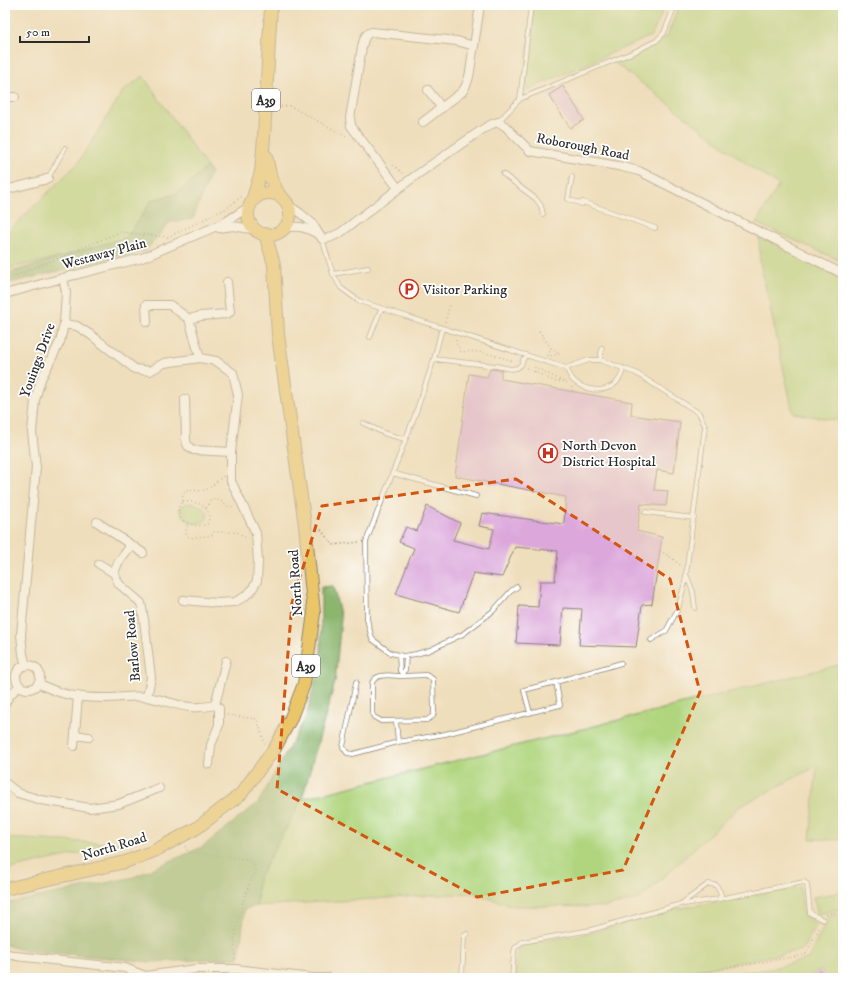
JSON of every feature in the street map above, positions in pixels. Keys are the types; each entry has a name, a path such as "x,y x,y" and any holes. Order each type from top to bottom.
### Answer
{"main road":[{"name":"A39","path":"249,201 261,172 271,5"},
{"name":"A39","path":"264,137 271,179 279,195"},
{"path":"269,193 279,195 288,205 290,218 282,230 276,233 261,232 253,227 250,219 249,201 264,194 269,193"},
{"name":"North Road","path":"274,264 282,230"},
{"name":"North Road","path":"5,889 125,862 154,851 197,828 241,794 275,748 290,720 304,684 314,613 305,525 278,335 274,264 272,254 261,232"}],"street":[{"path":"423,122 462,92 467,86 480,5"},
{"path":"398,188 351,126 350,118 365,37 368,33 372,32 458,41 474,46"},
{"path":"428,90 442,108"},
{"path":"5,97 15,97"},
{"path":"282,230 295,226 304,227 321,237 329,238 340,233 398,188 483,129 498,122"},
{"name":"Roborough Road","path":"498,122 505,126 530,151 639,171 843,274"},
{"path":"5,190 48,178"},
{"name":"Westaway Plain","path":"5,294 142,258 209,230 237,216 249,201"},
{"path":"288,205 300,212 312,223 321,237"},
{"name":"Westaway Plain","path":"209,230 234,226 261,232"},
{"name":"Youings Drive","path":"26,666 21,635 36,467 32,432 35,400 41,379 60,342 64,324 66,292 63,278"},
{"path":"189,319 201,316 227,314 230,312 227,282"},
{"path":"147,322 146,305 170,305 189,319 200,358"},
{"path":"64,324 77,326 135,369 150,371 164,363 200,358 216,361 234,373 238,395 231,452 231,481 256,533 258,562 257,581 251,591 235,602 217,603 183,600"},
{"path":"185,399 186,441 188,446 193,450 231,452"},
{"path":"97,522 143,553"},
{"path":"114,573 118,563 131,545"},
{"name":"Barlow Road","path":"99,564 114,573 119,584 141,603 150,677 147,697"},
{"path":"215,705 226,661"},
{"path":"26,666 34,668 38,671 40,678 38,683 33,688 28,689 20,686 16,678 21,668 26,666"},
{"path":"38,683 54,691 78,696 107,698 132,696 147,697 185,707 202,708 215,705"},
{"path":"5,703 9,696 20,686"},
{"path":"74,746 78,696"},
{"path":"209,764 211,746 219,725 219,708 215,705"},
{"path":"75,735 89,737"},
{"path":"5,783 18,793 41,800 90,808 119,804 159,788"},
{"path":"5,953 16,956 125,968 141,977 196,969 236,969 312,978 329,978"}],"lane":[{"path":"520,98 531,5"},
{"path":"498,122 520,98 656,42 664,33 675,5"},
{"path":"48,178 65,148"},
{"path":"503,174 536,199 541,206 543,214"},
{"path":"572,177 568,199 655,228"},
{"path":"321,237 333,274 341,288 359,301 566,368 589,360 600,360 636,373 673,395 699,413 705,426 686,574 678,609 666,631 651,640"},
{"path":"333,274 368,268"},
{"path":"370,337 381,308"},
{"path":"442,328 434,359 366,542 367,619 372,638 390,652 399,655 406,656 430,650 461,636 490,613 511,591 517,587"},
{"path":"600,360 602,348"},
{"path":"434,359 511,369 517,368 521,365 525,355"},
{"path":"566,368 574,381 586,387 597,390 609,388 616,383 622,375 623,368"},
{"path":"362,423 386,434 405,439"},
{"path":"392,473 476,496"},
{"path":"645,512 694,518"},
{"path":"686,574 694,592 694,608"},
{"path":"399,655 400,671 403,674"},
{"path":"403,674 405,670 406,656"},
{"path":"530,713 524,690 621,663"},
{"path":"403,674 426,676 433,679 433,716 427,720 380,721 374,717 372,713 372,683 376,677 403,674"},
{"path":"356,682 343,747 347,753 354,754 398,742 445,734 560,705 556,682"},
{"path":"396,720 398,742"},
{"path":"512,978 515,948 522,942 591,930 681,904 719,899 804,882 806,884 809,911 823,920"},
{"path":"681,904 708,884 716,885 720,892 719,899"},
{"path":"462,978 464,936 467,934"}],"path":[{"path":"265,107 290,106"},
{"path":"5,280 120,232 168,237 227,208 249,201"},
{"path":"445,323 450,304"},
{"path":"538,331 551,348 560,354 548,356 551,348"},
{"path":"535,372 535,367 562,381"},
{"path":"183,502 195,502 206,508 209,514 208,523 205,525 193,526 181,519 178,514 178,508 183,502 184,492 188,490 205,490 227,472 231,471"},
{"path":"206,508 211,500 216,499 221,500 229,507 241,503"},
{"path":"188,524 185,533 190,538 213,535 214,532 237,532 247,539 256,539"},
{"path":"305,525 321,530 333,545 366,542"},
{"path":"660,550 673,559 686,574"},
{"path":"219,714 257,719 269,757"},
{"path":"181,837 188,852 247,859 253,862 255,866 255,870 242,902 235,930 234,949 236,969"},
{"path":"668,978 805,955 826,913 843,910"}],"highlighted area":[{"path":"516,479 670,579 700,692 623,870 477,897 277,789 292,603 322,506"}],"green space":[{"path":"534,5 666,5 651,36 527,90 527,60"},
{"path":"679,5 843,5 843,262 756,223 779,185 751,167 615,63 667,37"},
{"path":"143,76 207,167 176,194 152,200 127,237 61,257 5,269 5,235 78,163 123,91"},
{"path":"207,167 211,172 193,219 170,222 146,250 5,284 5,274 127,237 152,200 176,194"},
{"path":"759,236 843,279 843,418 841,421 793,413 760,262"},
{"path":"192,503 202,507 207,512 207,517 204,521 193,523 186,519 180,511 181,507"},
{"path":"333,586 341,618 335,682 302,799 258,879 257,906 245,909 239,958 151,962 23,950 5,945 5,904 134,877 202,847 258,803 306,717 321,660 321,587"},
{"path":"843,664 843,840 810,839 817,766 739,807 640,899 604,907 514,906 472,893 257,906 258,879 302,799"},
{"path":"5,838 121,844 5,870"},
{"path":"843,885 843,908 818,914 813,897 837,893"},
{"path":"800,887 804,915 817,924 802,950 695,971 645,978 515,978 517,952 524,944 591,933 675,909"},
{"path":"843,913 843,978 826,978 821,970 805,978 794,978 793,976 789,978 726,978 726,974 770,969 808,959 829,916"}],"building":[{"path":"563,86 584,120 570,128 549,95"},
{"path":"490,369 501,370 501,379 632,402 631,415 680,422 674,473 657,470 654,490 668,491 666,506 641,504 637,531 662,537 652,604 642,605 636,647 579,645 582,609 563,608 560,645 516,643 519,606 538,607 540,581 555,581 558,551 515,547 502,577 473,573 459,612 396,594 414,548 399,542 406,527 417,531 427,506 460,523 453,540 489,549 494,529 479,526 482,513 564,524 566,497 455,476 469,374 487,377"},
{"path":"821,970 826,978 805,978"}],"place":[{"name":"Visitor Parking","path":"409,289"},
{"name":"North Devon District Hospital","path":"548,453"}]}
